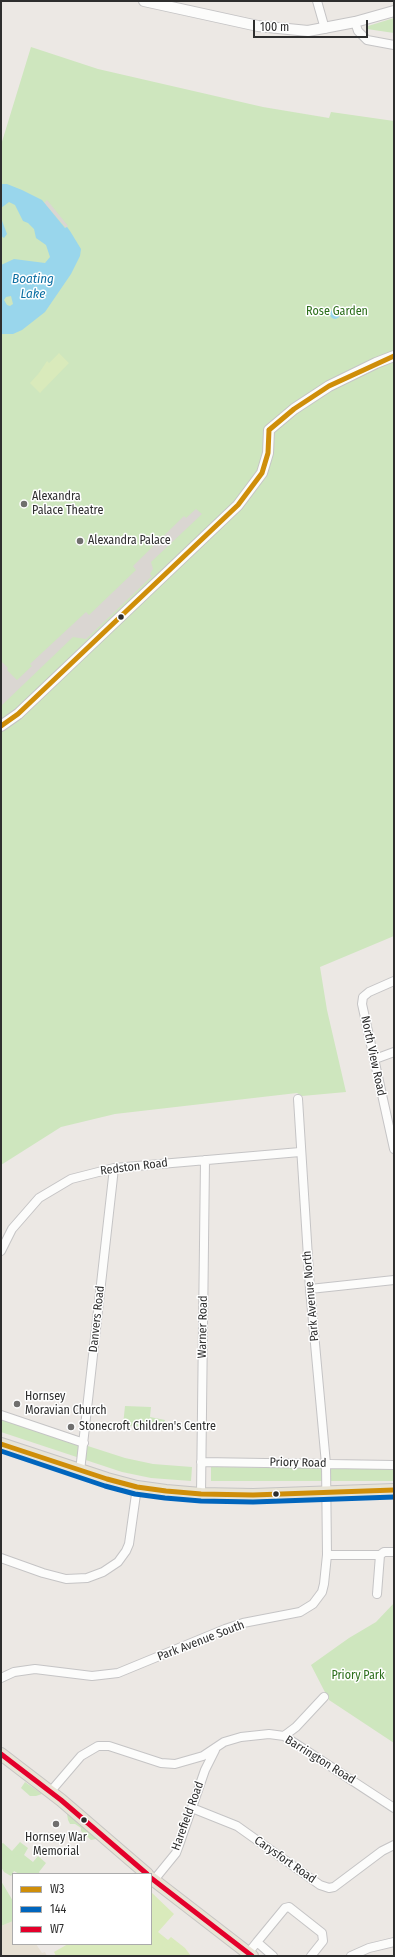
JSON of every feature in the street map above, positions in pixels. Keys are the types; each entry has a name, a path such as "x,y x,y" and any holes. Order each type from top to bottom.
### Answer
{"main road":[{"path":"1,1444 80,1471 138,1487 201,1494 253,1495 394,1490"},
{"path":"1,1754 51,1791 146,1873"},
{"path":"152,1878 251,1954"}],"street":[{"path":"144,1 258,26 308,31 325,29 394,11"},
{"path":"317,1 325,29"},
{"path":"355,22 358,31 368,40 394,45"},
{"path":"1,726 18,714 238,505 262,473 268,453 269,430 294,408 329,386 356,372 394,356"},
{"name":"North View Road","path":"394,982 369,992 363,997 362,1004 374,1059 391,1117 394,1149"},
{"path":"374,1059 394,1052"},
{"name":"Park Avenue North","path":"298,1099 300,1152 310,1289 326,1464 326,1493"},
{"name":"Redston Road","path":"1,1251 12,1229 39,1198 72,1179 114,1168 300,1152"},
{"name":"Warner Road","path":"201,1494 205,1160"},
{"name":"Danvers Road","path":"80,1471 114,1168"},
{"path":"310,1289 394,1280"},
{"path":"1,1416 84,1443"},
{"name":"Priory Road","path":"201,1462 394,1465"},
{"path":"1,1558 43,1573 66,1579 87,1578 103,1572 118,1562 130,1544 138,1487"},
{"name":"Park Avenue South","path":"1,1678 14,1672 35,1669 92,1676 118,1673 225,1629 243,1623 300,1612 313,1604 322,1592 324,1584 327,1555 326,1493"},
{"path":"327,1555 380,1555 384,1552 394,1552"},
{"path":"377,1594 380,1555"},
{"path":"284,1736 296,1727 324,1697"},
{"name":"Barrington Road","path":"51,1791 81,1756 98,1746 109,1746 161,1763 175,1764 196,1759 215,1750 224,1742 241,1737 270,1734 284,1736 394,1808"},
{"name":"Harefield Road","path":"152,1876 176,1853 205,1770 215,1750"},
{"name":"Harefield Road","path":"196,1759 203,1762 205,1770"},
{"name":"Carysfort Road","path":"192,1808 237,1826 320,1885 329,1888 334,1887 382,1851 394,1845"},
{"path":"251,1954 257,1942 286,1908 289,1907 322,1932 323,1941 311,1956"},
{"path":"257,1942 273,1956"},
{"path":"351,1956 369,1948 394,1942"}],"shaded area":[{"path":"47,200 68,226 66,228 44,203"},
{"path":"196,509 202,514 151,562 153,569 150,574 152,576 86,639 73,637 1,706 1,661 8,668 7,670 17,680 32,666 30,664 86,612 89,615 136,570 133,566 184,516 186,518"},
{"path":"12,1921 12,1945 37,1945 42,1953 45,1952 47,1956 1,1956 1,1926"}],"green space":[{"path":"394,18 394,33 367,29 368,26"},
{"name":"Rose Garden","path":"31,47 98,69 263,107 329,118 331,112 394,121 394,936 320,967 327,1010 346,1092 302,1096 297,1093 115,1114 61,1127 1,1165 1,145"},
{"path":"59,353 69,363 40,393 30,383 47,361 49,363"},
{"path":"125,1406 151,1407 150,1417 165,1420 164,1429 123,1425"},
{"path":"1,1418 125,1458 153,1464 192,1467 191,1481 151,1478 122,1472 1,1432"},
{"path":"211,1467 394,1469 394,1481 211,1481"},
{"name":"Priory Park","path":"394,1603 394,1743 329,1700 311,1665 349,1638 376,1622"},
{"path":"25,1782 42,1794 30,1796 21,1788"},
{"path":"67,1814 96,1839 91,1840 81,1831 81,1828 75,1824 70,1824"},
{"path":"20,1842 28,1848 24,1855 33,1862 38,1856 46,1863 40,1873 17,1873 14,1871 11,1876 4,1872 1,1867 1,1844 3,1843 12,1851"},
{"path":"1,1881 12,1899 12,1921 1,1926"},
{"path":"152,1893 174,1914 158,1932 168,1940 171,1937 185,1948 191,1956 56,1956 54,1952 66,1945 152,1945"}],"water":[{"name":"Boating Lake","path":"1,184 7,184 42,200 65,228 67,227 81,249 80,256 71,274 45,312 22,330 13,334 1,334 1,265 14,259 45,263 50,257 46,245 36,238 34,229 28,223 23,221 15,205 9,202 1,208","holes":["11,296 13,304 10,306 7,305 4,300 6,297"]},
{"name":"Boating Lake","path":"1,218 7,234 4,238 1,236"},
{"path":"333,309 337,309 340,314 337,319 333,319 330,316 330,312"}],"transit line":[{"name":"W3","path":"269,430 294,409 329,386 394,356"},
{"name":"W3","path":"1,726 18,714 238,505 262,473 268,453 269,430"},
{"name":"W3","path":"1,1444 107,1479 137,1487 166,1491 201,1494 253,1495 394,1490"},
{"name":"144","path":"1,1451 105,1486 135,1494 165,1498 201,1501 253,1502 394,1497"},
{"name":"W7","path":"1,1754 61,1800 146,1873"},
{"name":"W7","path":"152,1879 252,1956"}],"place":[{"name":"Alexandra Palace Theatre","path":"24,504"},
{"name":"Alexandra Palace","path":"80,541"},
{"name":"Hornsey Moravian Church","path":"17,1404"},
{"name":"Stonecroft Children's Centre","path":"71,1427"},
{"name":"Hornsey War Memorial","path":"56,1824"}]}
